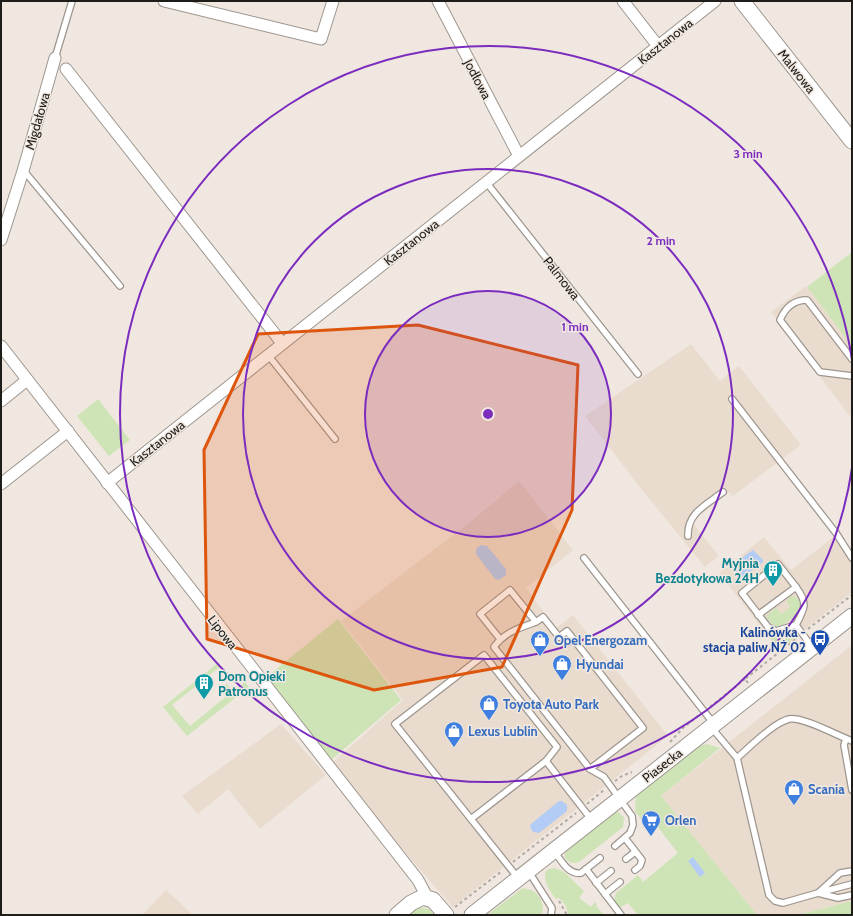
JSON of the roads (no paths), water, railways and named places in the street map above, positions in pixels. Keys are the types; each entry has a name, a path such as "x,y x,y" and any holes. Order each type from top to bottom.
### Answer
{"street":[{"path":"164,1 321,39 333,1"},
{"name":"Jodłowa","path":"438,1 519,156"},
{"path":"623,1 658,46"},
{"name":"Kasztanowa","path":"107,483 715,1"},
{"name":"Malwowa","path":"742,1 852,141"},
{"name":"Migdałowa","path":"1,240 23,171 55,58"},
{"path":"66,69 282,344"},
{"name":"Lipowa","path":"1,346 418,880 427,897 435,902 446,915"},
{"path":"1,401 27,380"},
{"path":"1,484 68,431"},
{"name":"Piasecka","path":"472,915 852,616"},
{"path":"397,915 416,899 427,897"}],"lane":[{"name":"Migdałowa","path":"55,58 72,1"},
{"path":"23,171 120,286"},
{"name":"Palmowa","path":"486,182 638,374"},
{"path":"852,359 807,300 799,300 784,309 780,320 820,372 852,376"},
{"path":"268,355 335,439"},
{"path":"732,399 836,533 852,558"},
{"path":"688,536 688,525 692,517 723,492"},
{"path":"584,558 704,711 737,758 769,895 775,900 783,903 792,902 852,884"},
{"path":"778,564 796,587 803,596 804,608 796,625 782,630 772,630 758,615 742,593 778,564"},
{"path":"758,615 796,587"},
{"path":"500,639 480,614 510,590 536,622"},
{"path":"590,769 643,728 567,631 559,637 543,617 536,622 514,630 500,639 494,647 590,769 604,777 620,798 633,820 632,829 625,838 615,846"},
{"path":"796,625 813,648"},
{"path":"471,819 546,761 557,747 484,655 395,724 471,819 523,875 557,915"},
{"path":"737,758 776,725 789,719 801,720 852,742"},
{"path":"846,739 844,745 852,790"},
{"path":"546,761 592,820"},
{"path":"625,838 642,863 635,870"},
{"path":"554,851 568,869 574,873 581,872 600,858"},
{"path":"626,859 635,852"},
{"path":"586,869 621,915"},
{"path":"596,883 611,871"},
{"path":"818,893 840,873 852,871"},
{"path":"605,894 620,882"},
{"path":"818,893 838,898 852,895"},
{"path":"551,915 552,908"}],"water":[{"path":"481,545 487,546 506,569 506,575 499,580 495,579 476,554 476,549"},
{"path":"753,550 763,560 763,562 742,578 739,577 732,565"},
{"path":"559,801 562,801 567,805 567,811 539,833 533,832 530,827 531,824"},
{"path":"693,857 705,873 700,877 688,861"}],"place":[{"name":"Myjnia Bezdotykowa 24H","path":"773,587"},
{"name":"Kalinówka - stacja paliw NŻ 02","path":"820,656"},
{"name":"Opel Energozam","path":"540,657"},
{"name":"Hyundai","path":"562,681"},
{"name":"Dom Opieki Patronus","path":"204,700"},
{"name":"Toyota Auto Park","path":"489,721"},
{"name":"Lexus Lublin","path":"454,748"},
{"name":"Scania","path":"794,806"},
{"name":"Orlen","path":"651,837"}]}
